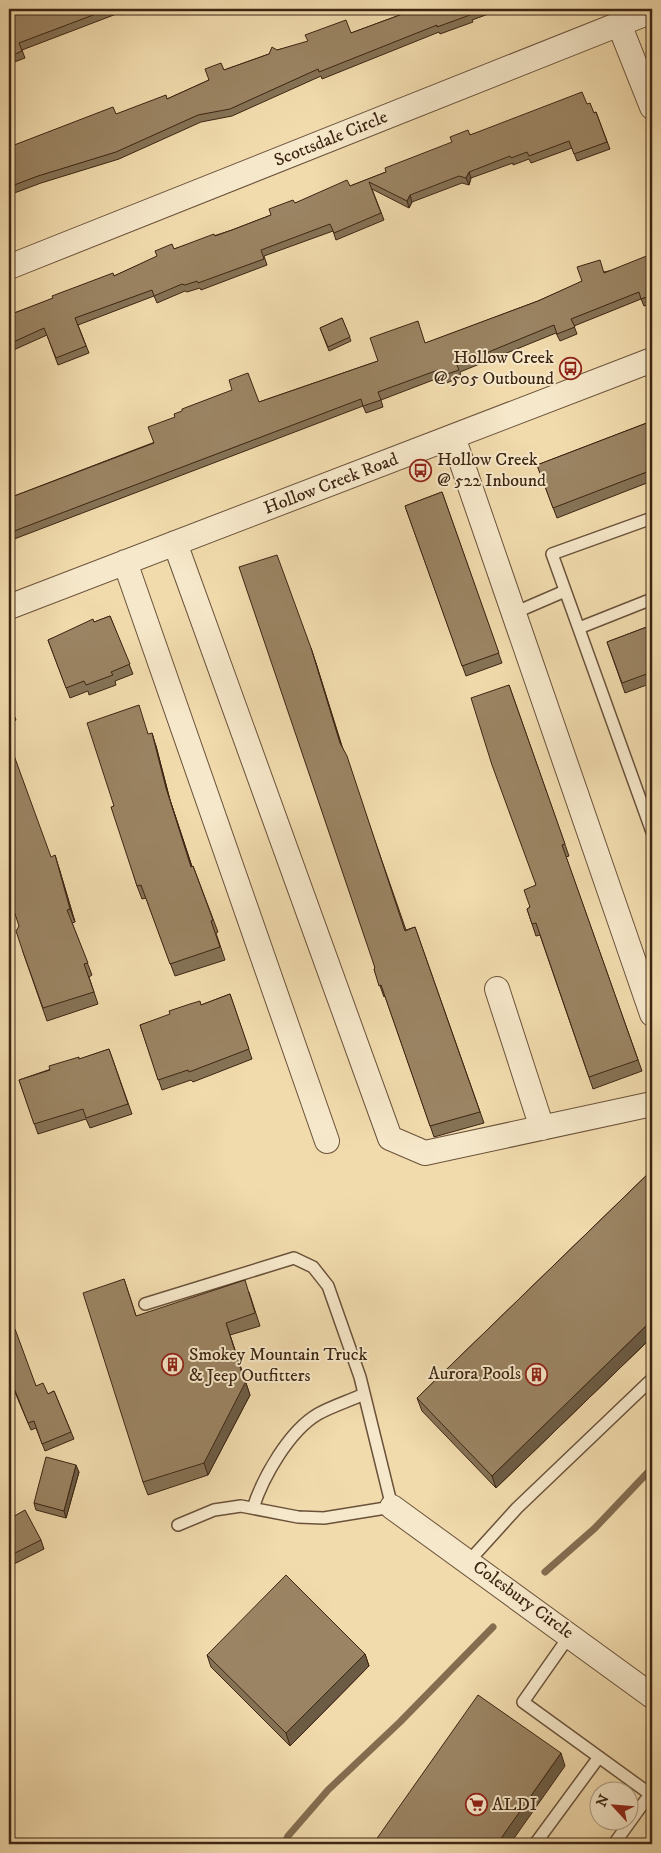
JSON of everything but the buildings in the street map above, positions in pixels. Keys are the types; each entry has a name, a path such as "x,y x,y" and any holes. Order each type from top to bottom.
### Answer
{"street":[{"name":"Scottsdale Circle","path":"9,267 652,11"},
{"path":"619,24 652,107"},
{"name":"Hollow Creek Road","path":"9,607 652,360"},
{"path":"453,437 652,1014"},
{"path":"175,543 390,1138 425,1153 652,1104"},
{"path":"125,562 327,1141"},
{"path":"497,989 542,1128"},
{"name":"Colesbury Circle","path":"392,1507 469,1561 652,1696"}],"lane":[{"path":"651,826 552,554 652,518"},
{"path":"514,613 565,591"},
{"path":"579,628 652,599"},
{"path":"145,1304 294,1258 313,1267 328,1286 364,1394 392,1507 324,1518 298,1517 241,1506 214,1510 178,1525"},
{"path":"469,1561 517,1508 652,1379"},
{"path":"253,1508 260,1486 286,1444 317,1415 364,1394"},
{"path":"570,1635 523,1702 651,1793 614,1844"},
{"path":"535,1844 599,1757"}],"waterway":[{"path":"545,1572 595,1528 652,1468"},
{"path":"284,1844 288,1836 328,1790 400,1722 493,1627"}],"place":[{"name":"Hollow Creek @ 505 Outbound","path":"570,368"},
{"name":"Hollow Creek @ 522 Inbound","path":"421,470"},
{"name":"Smokey Mountain Truck & Jeep Outfitters","path":"173,1365"},
{"name":"Aurora Pools","path":"537,1374"},
{"name":"ALDI","path":"476,1805"}]}
